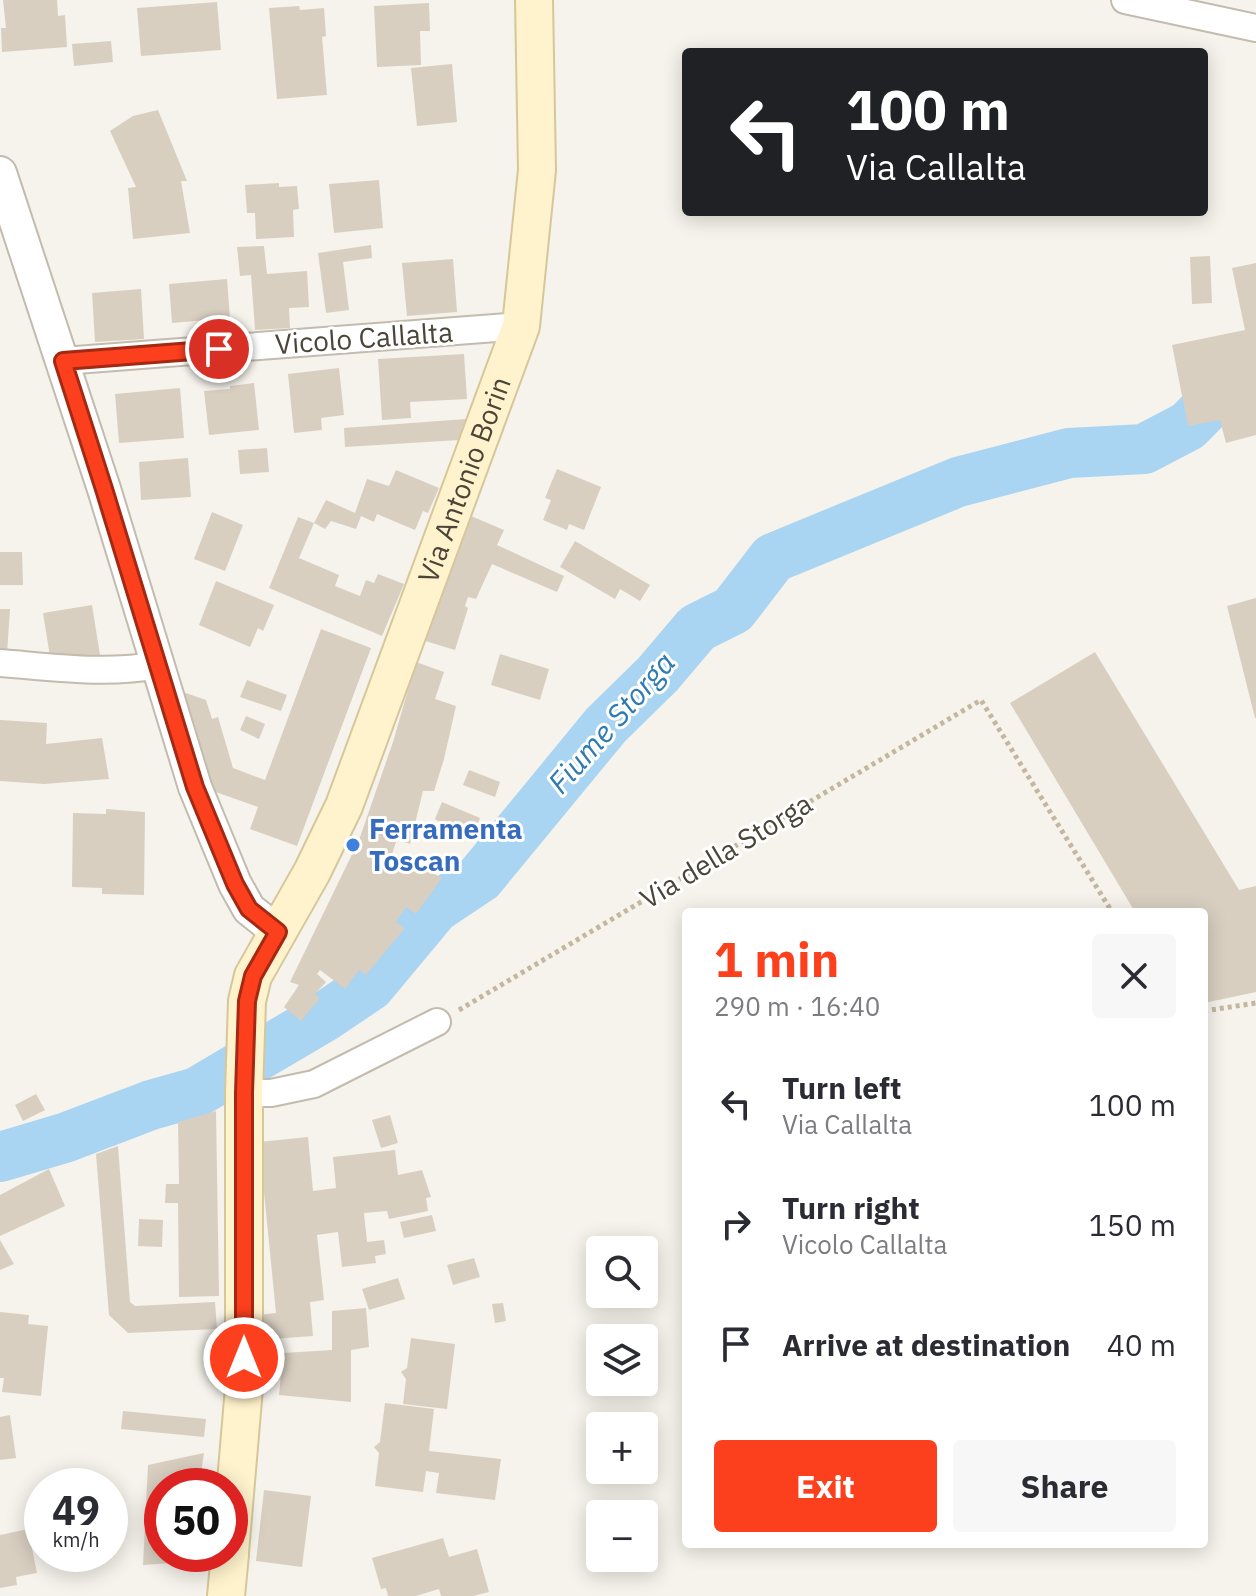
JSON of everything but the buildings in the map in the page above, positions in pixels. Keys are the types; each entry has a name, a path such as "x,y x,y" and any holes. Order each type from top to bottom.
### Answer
{"main road":[{"name":"Via Antonio Borin","path":"237,1468 244,1388 247,1001 253,976 312,872 344,806 521,326 537,170 534,0"},
{"name":"Via Antonio Borin","path":"226,1596 228,1572"}],"street":[{"path":"1125,0 1256,28"},
{"path":"0,173 104,489 195,787 235,884 249,909 278,932"},
{"name":"Vicolo Callalta","path":"63,361 521,326"},
{"path":"0,663 73,669 135,669 158,665"},
{"path":"244,1091 271,1093 314,1084 437,1022"}],"path":[{"name":"Via della Storga","path":"437,1022 981,700 1110,908"},
{"path":"1208,1010 1256,1003"}],"waterway":[{"name":"Fiume Storga","path":"0,1157 197,1092 324,1017 370,986 435,908 480,878 606,725 658,674 697,628 733,610 773,558 958,482 1069,453 1144,449 1188,426 1256,357"}],"place":[{"name":"Ferramenta Toscan","path":"353,845"}],"route":[{"path":"219,349 63,361 195,787 235,884 249,909 278,932 253,976 247,1001 244,1358"}]}
